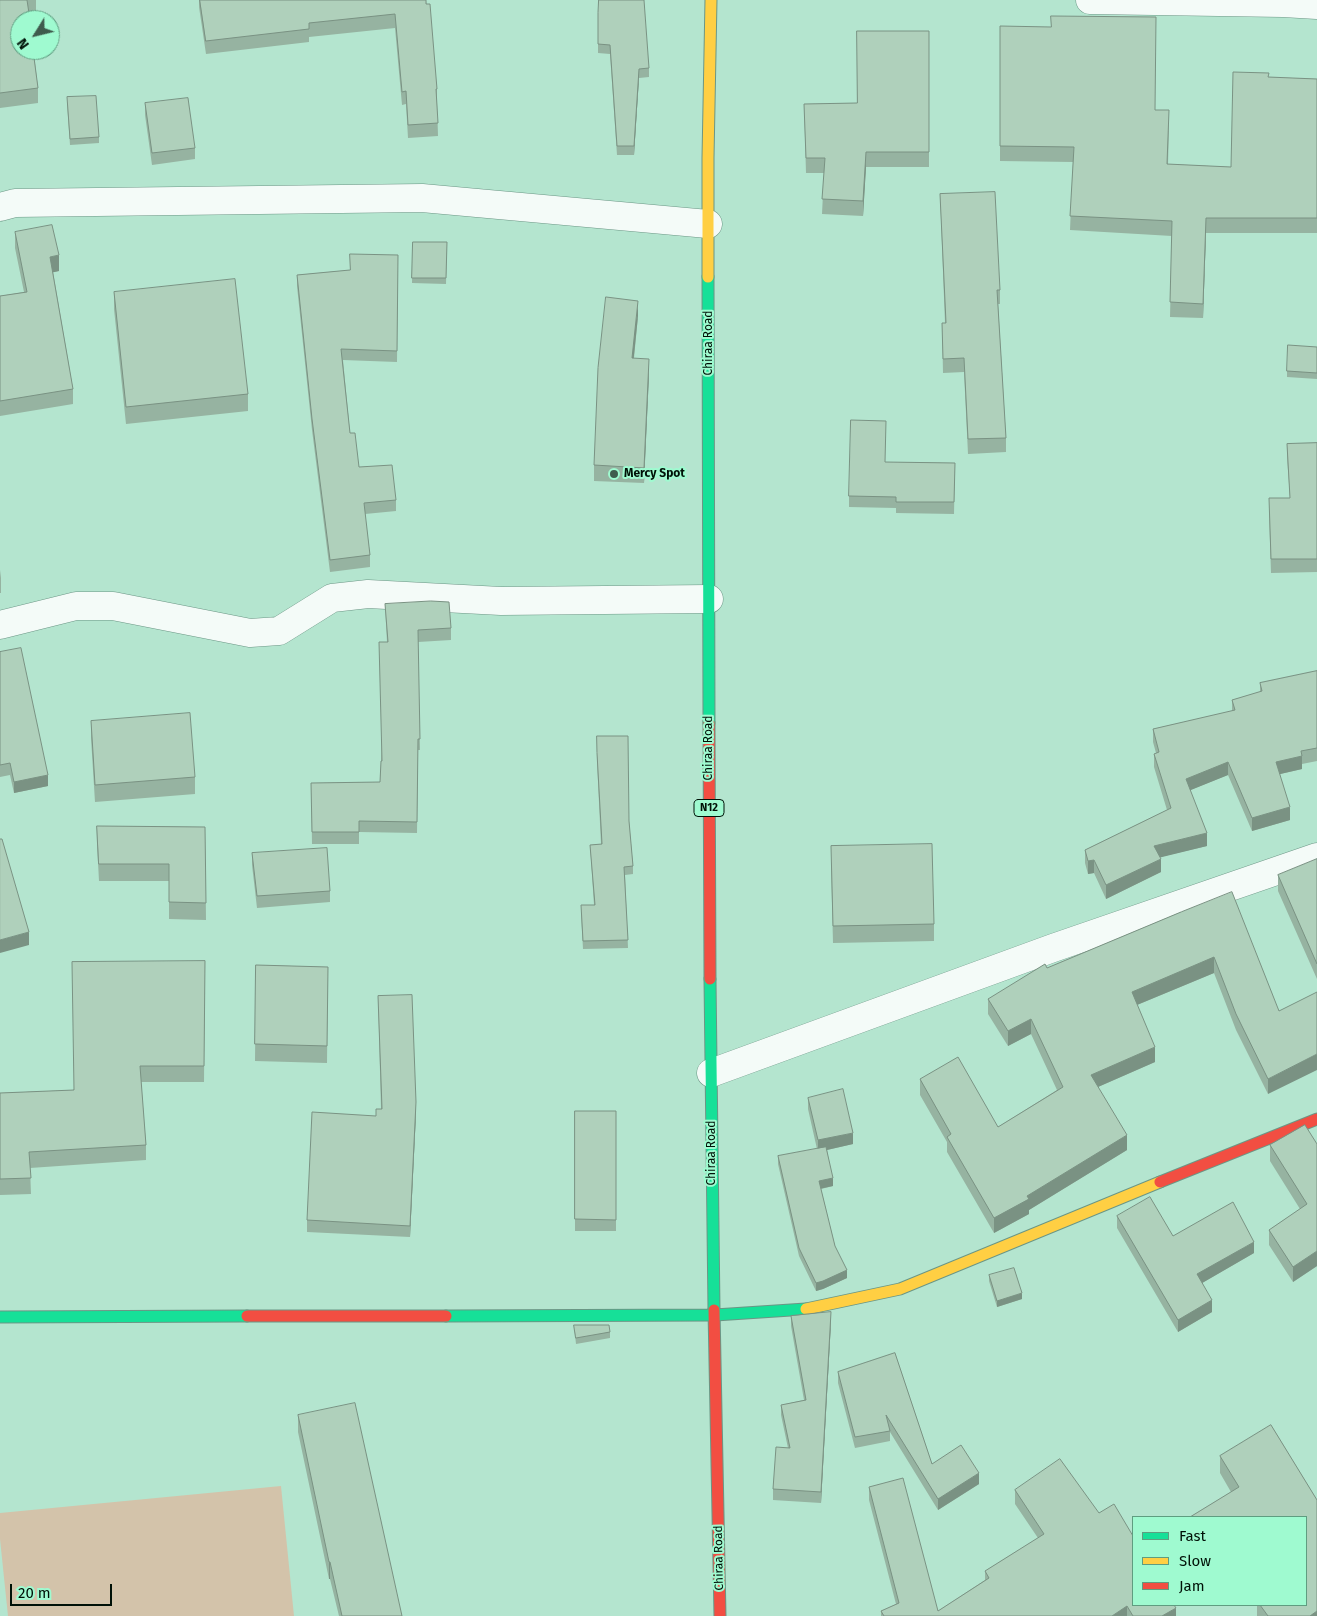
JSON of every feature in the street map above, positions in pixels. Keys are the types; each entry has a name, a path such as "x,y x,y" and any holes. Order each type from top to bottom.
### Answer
{"main road":[{"name":"Chiraa Road","path":"712,0 708,158 711,1073 720,1616"},
{"path":"0,1317 715,1316 801,1310 900,1290 1317,1119"}],"street":[{"path":"1090,0 1283,1 1317,5"},
{"path":"0,207 15,203 422,198 708,224"},
{"path":"0,626 76,606 114,606 250,633 279,631 332,598 368,594 501,600 709,599"},
{"path":"711,1073 1052,948 1317,857"}],"shaded area":[{"path":"281,1486 294,1616 8,1616 0,1539 0,1513"}],"building":[{"path":"0,0 27,0 28,10 10,10 10,60 34,60 38,88 0,93"},
{"path":"200,0 426,0 426,4 430,4 438,123 408,125 406,91 402,92 395,14 309,23 309,29 206,41"},
{"path":"599,0 644,0 649,68 639,69 634,146 617,146 610,45 598,44"},
{"path":"1051,16 1156,17 1155,110 1169,110 1167,164 1231,167 1233,72 1269,73 1268,77 1317,79 1317,218 1206,218 1203,304 1170,302 1172,221 1070,216 1074,147 1000,146 1000,26 1051,27"},
{"path":"857,31 929,31 929,152 866,152 863,201 822,199 825,158 806,158 804,104 857,103"},
{"path":"96,96 99,137 70,139 67,97"},
{"path":"188,98 195,148 152,153 145,103"},
{"path":"995,192 1000,290 997,290 1006,438 968,439 964,358 943,359 942,323 946,323 940,194"},
{"path":"52,225 59,255 50,257 73,389 0,401 0,296 27,292 15,232"},
{"path":"413,242 447,242 446,278 412,278"},
{"path":"350,254 398,255 397,351 341,349 350,433 355,433 359,467 392,465 396,500 364,503 370,555 330,560 312,419 297,275 350,270"},
{"path":"235,279 248,394 126,407 114,292"},
{"path":"606,297 638,301 632,358 649,359 644,468 594,465 598,368"},
{"path":"1288,345 1317,347 1317,373 1287,371"},
{"path":"851,420 886,421 885,462 955,463 954,502 896,502 896,497 849,496"},
{"path":"1317,443 1317,559 1271,559 1269,498 1290,498 1287,444"},
{"path":"431,601 449,602 451,628 418,630 420,739 418,739 417,822 359,821 359,832 312,832 311,783 380,782 382,761 379,642 388,642 385,604"},
{"path":"21,648 48,775 14,782 10,763 0,765 0,652"},
{"path":"1317,671 1317,748 1301,751 1302,756 1276,762 1290,807 1252,818 1228,762 1186,779 1207,833 1154,846 1161,859 1106,885 1094,860 1088,861 1085,850 1171,808 1154,754 1159,752 1153,729 1235,710 1232,700 1262,691 1260,683"},
{"path":"190,713 195,777 95,785 91,721"},
{"path":"597,736 628,736 629,821 633,866 624,867 628,940 583,941 581,905 595,905 590,845 602,844"},
{"path":"97,826 205,827 206,903 169,902 169,864 99,864"},
{"path":"0,839 2,839 29,932 0,940"},
{"path":"932,844 934,924 833,926 831,846"},
{"path":"327,848 330,891 257,896 252,853"},
{"path":"1317,859 1317,964 1278,875"},
{"path":"1232,892 1279,1011 1317,992 1317,1054 1268,1079 1236,1014 1214,957 1132,992 1155,1047 1091,1075 1127,1135 1027,1196 1029,1199 994,1218 947,1137 951,1134 920,1079 958,1057 998,1127 1063,1087 1031,1019 1008,1031 988,999 1045,964 1047,968"},
{"path":"205,961 204,1066 140,1066 146,1145 29,1152 31,1178 0,1179 0,1093 74,1090 72,962"},
{"path":"256,965 328,967 327,1046 255,1044"},
{"path":"412,995 416,1102 410,1226 307,1220 312,1112 376,1116 376,1109 382,1109 378,996"},
{"path":"843,1089 853,1133 818,1140 808,1098"},
{"path":"575,1111 616,1111 616,1220 575,1219"},
{"path":"1305,1125 1317,1144 1317,1251 1293,1267 1269,1230 1307,1204 1270,1145"},
{"path":"826,1147 833,1178 819,1181 835,1246 847,1270 816,1283 799,1248 778,1156"},
{"path":"1150,1197 1173,1236 1233,1202 1254,1242 1197,1274 1212,1300 1178,1320 1117,1216"},
{"path":"1014,1268 1022,1293 997,1301 989,1275"},
{"path":"831,1312 821,1492 773,1489 776,1447 790,1448 781,1405 806,1400 791,1316"},
{"path":"574,1325 609,1325 610,1332 576,1338"},
{"path":"895,1353 932,1464 961,1445 979,1473 938,1499 886,1415 890,1431 855,1437 838,1372"},
{"path":"355,1403 402,1616 342,1616 329,1562 298,1415"},
{"path":"1271,1425 1317,1500 1317,1611 1310,1616 1268,1616 1261,1606 1307,1606 1307,1516 1192,1516 1239,1487 1220,1456"},
{"path":"1060,1459 1099,1513 1114,1504 1132,1534 1132,1606 1175,1606 1176,1608 1162,1616 1133,1616 1127,1606 1112,1616 884,1616 881,1611 899,1603 869,1487 903,1478 938,1611 989,1578 985,1571 1044,1534 1015,1490"}],"traffic: fast":[{"path":"708,277 709,723"},
{"path":"710,979 714,1310"},
{"path":"446,1316 715,1315 806,1309"},
{"path":"0,1317 247,1316"}],"traffic: slow":[{"path":"708,277 711,0"},
{"path":"806,1309 900,1289 1160,1182"}],"traffic: jam":[{"path":"709,723 710,979"},
{"path":"1160,1182 1317,1119"},
{"path":"714,1310 720,1616"},
{"path":"247,1316 446,1316"}],"place":[{"name":"Mercy Spot","path":"614,474"}]}
